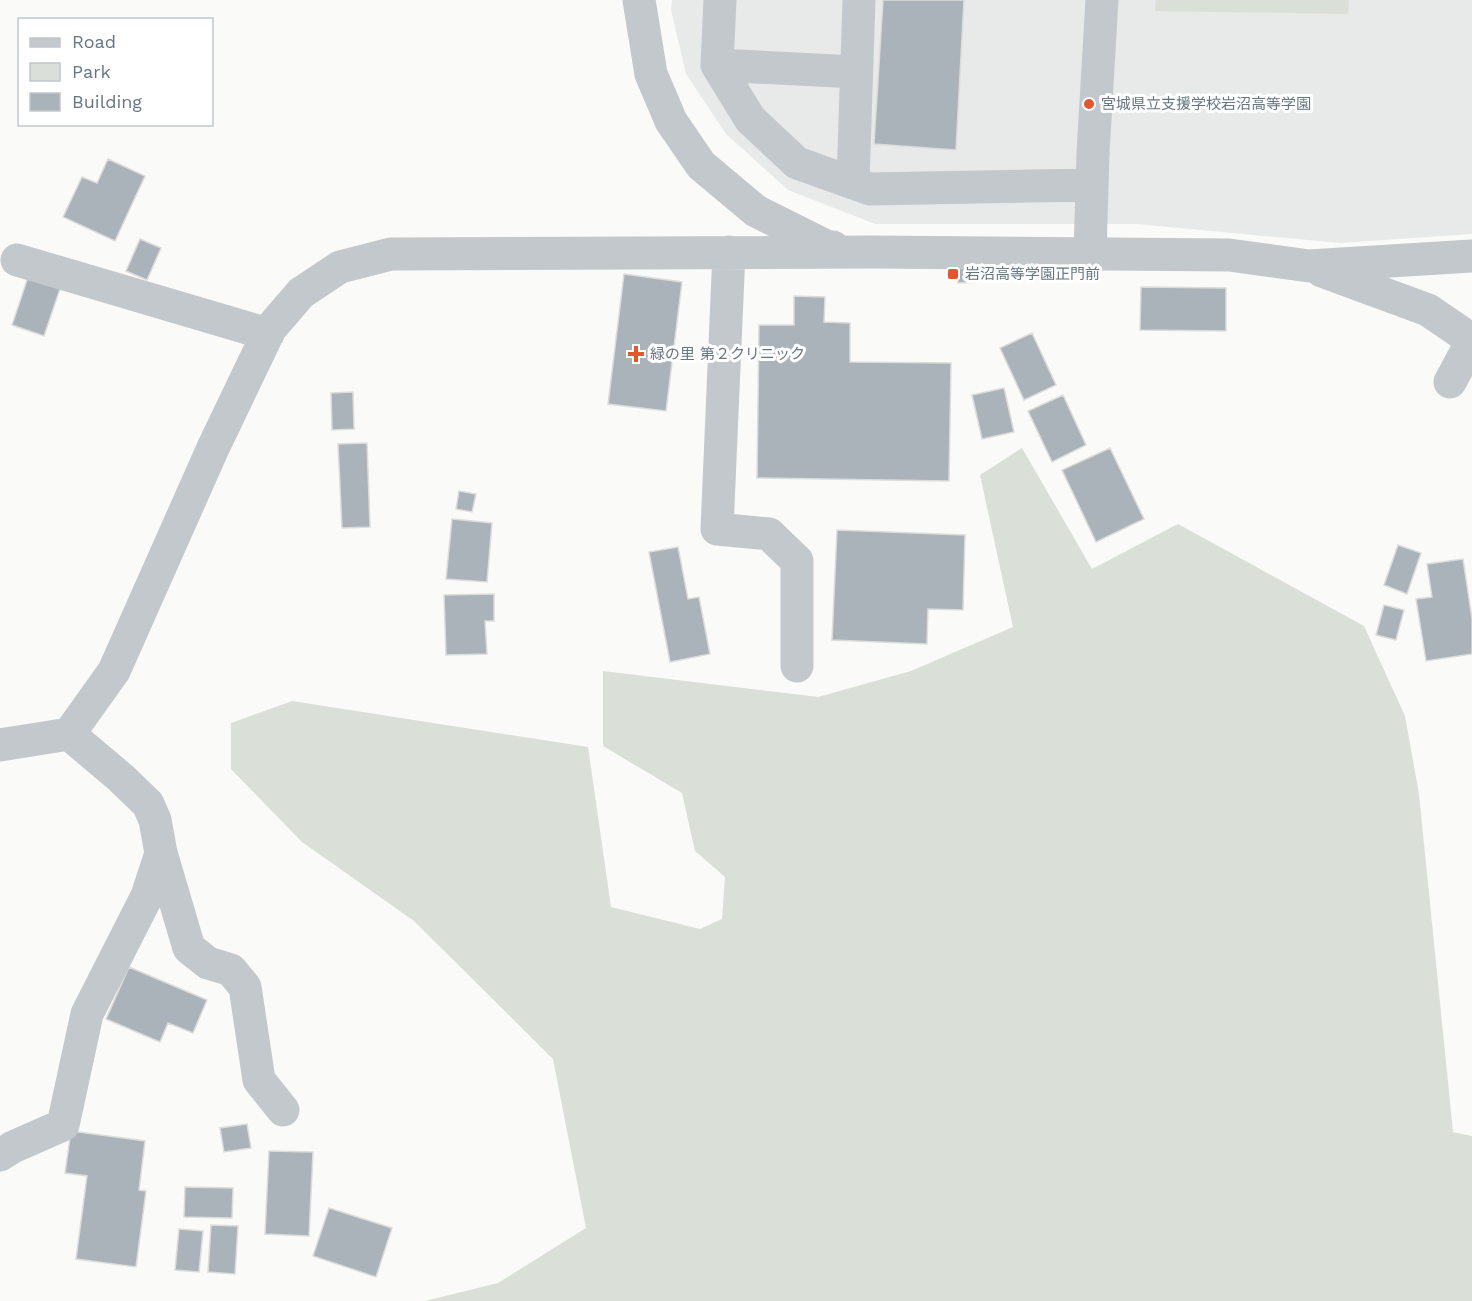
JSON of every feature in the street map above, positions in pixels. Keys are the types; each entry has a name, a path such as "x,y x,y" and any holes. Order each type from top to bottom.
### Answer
{"street":[{"path":"639,0 651,74 671,121 701,165 756,211 828,247 873,252"},
{"path":"720,0 717,64 750,119 796,163 870,189 1092,185"},
{"path":"853,182 859,0"},
{"path":"1090,254 1102,0"},
{"path":"717,64 856,72"},
{"path":"729,252 717,529 769,534 797,561 797,666"},
{"path":"0,745 69,734 114,671 213,448 270,329 301,293 340,267 391,254 873,252 1229,255 1309,266 1472,256"},
{"path":"17,260 268,334"},
{"path":"1309,266 1428,310 1472,340 1450,382"},
{"path":"69,734 148,804 155,820 161,853 189,948 208,963 231,970 245,987 259,1080 283,1110"},
{"path":"0,1155 63,1125 87,1014 147,896 161,853"}],"shaded area":[{"name":"宮城県立支援学校岩沼高等学園","path":"672,0 1472,0 1472,234 1340,243 1137,224 875,224 788,190 726,134 686,74 671,10"}],"green space":[{"path":"1156,0 1349,0 1348,14 1155,11"},
{"path":"1022,448 1092,569 1178,524 1364,626 1405,716 1419,794 1453,1132 1472,1136 1472,1301 425,1301 498,1283 586,1228 553,1059 414,921 302,842 231,769 231,723 292,701 588,747 611,907 700,929 722,919 725,877 695,851 682,793 603,746 603,671 818,697 911,671 1013,627 980,475"}],"building":[{"path":"883,0 964,0 956,150 874,144"},
{"path":"108,159 145,176 115,241 63,217 82,177 97,183"},
{"path":"140,239 161,248 147,280 126,271"},
{"path":"979,265 980,282 958,283 957,266"},
{"path":"30,271 62,283 44,336 12,325"},
{"path":"624,274 682,282 666,411 608,404"},
{"path":"1141,287 1226,288 1226,331 1140,330"},
{"path":"794,296 825,297 824,322 850,323 850,362 951,363 949,481 757,478 759,325 794,325"},
{"path":"1032,333 1056,385 1024,400 1000,348"},
{"path":"1004,388 1014,432 982,439 972,395"},
{"path":"353,392 354,429 332,430 331,393"},
{"path":"1063,395 1086,445 1052,462 1028,411"},
{"path":"367,443 370,527 342,528 338,444"},
{"path":"1110,448 1144,519 1096,542 1062,470"},
{"path":"459,491 476,494 472,512 456,509"},
{"path":"452,519 492,523 487,582 446,579"},
{"path":"837,530 965,535 963,610 928,609 927,644 832,640"},
{"path":"1398,545 1421,553 1407,594 1384,585"},
{"path":"678,547 688,599 699,597 710,654 670,662 649,552"},
{"path":"1463,559 1472,619 1472,654 1426,661 1416,599 1432,597 1427,564"},
{"path":"494,594 494,621 485,621 487,654 446,655 444,595"},
{"path":"1384,605 1404,610 1396,640 1376,635"},
{"path":"129,967 207,1000 193,1033 168,1023 160,1042 106,1019"},
{"path":"247,1124 251,1148 224,1152 220,1128"},
{"path":"71,1131 145,1141 139,1190 146,1191 136,1267 76,1259 87,1176 65,1173"},
{"path":"269,1151 313,1152 309,1236 265,1234"},
{"path":"185,1187 233,1188 232,1218 184,1217"},
{"path":"329,1208 392,1228 376,1277 313,1256"},
{"path":"211,1225 238,1226 235,1274 208,1272"},
{"path":"179,1229 203,1231 199,1272 175,1270"}],"place":[{"name":"宮城県立支援学校岩沼高等学園","path":"1089,104"},
{"name":"岩沼高等学園正門前","path":"953,274"},
{"name":"緑の里 第２クリニック","path":"636,354"}]}
